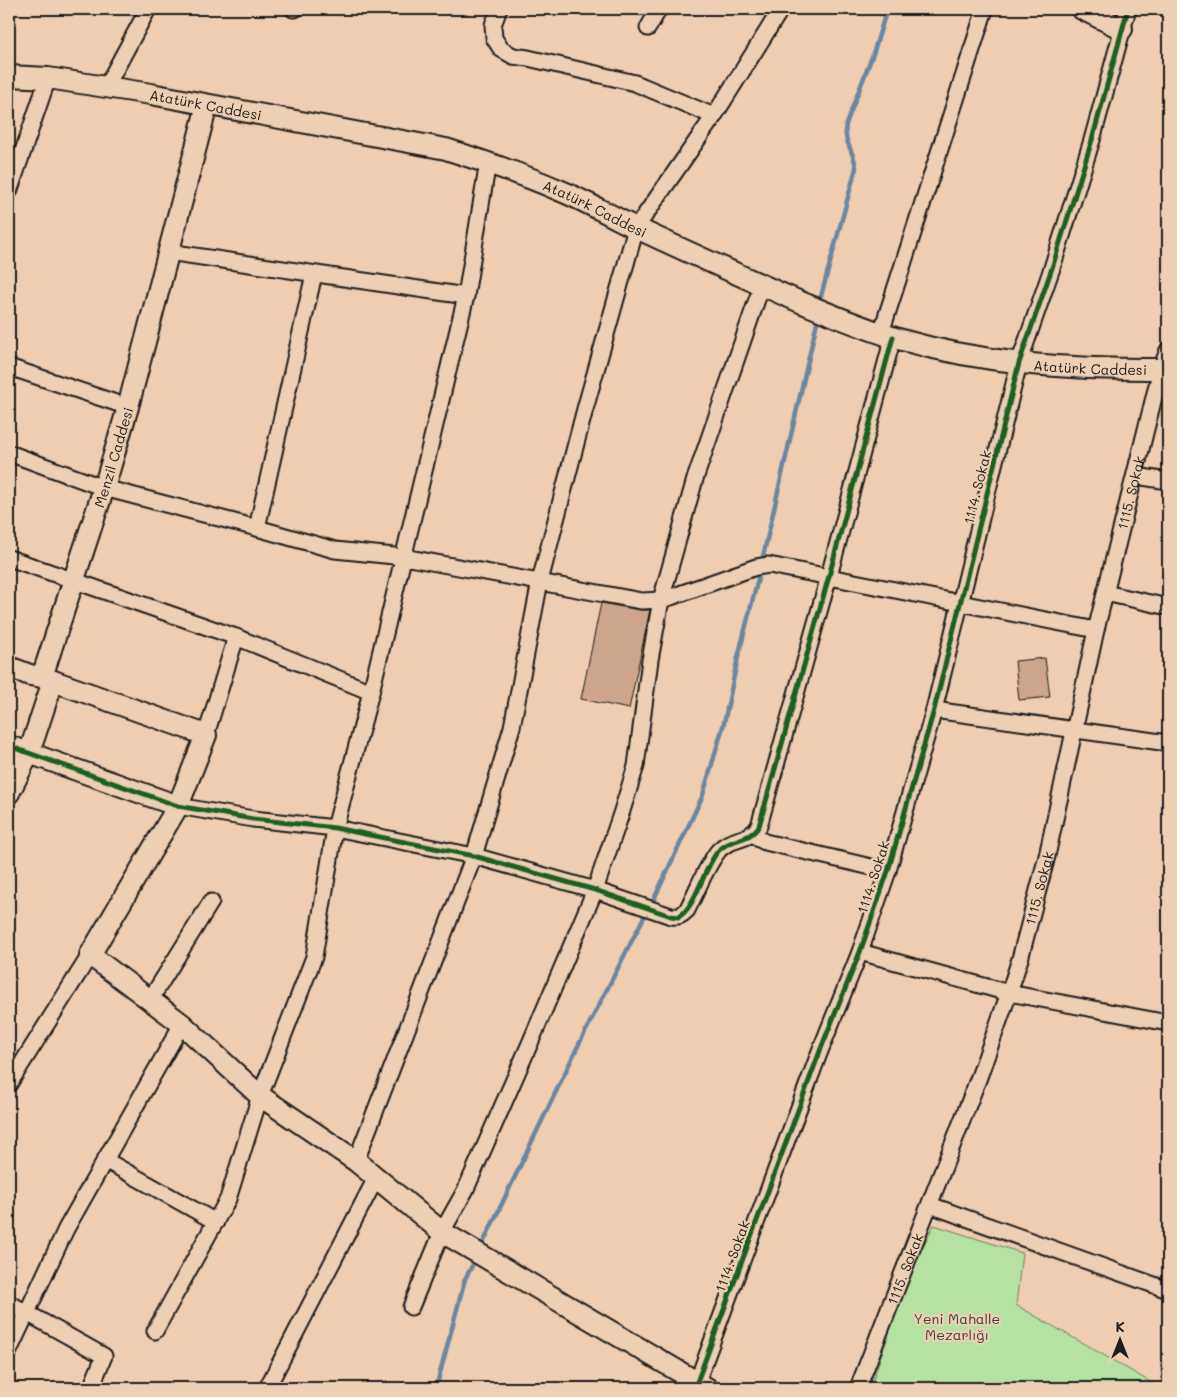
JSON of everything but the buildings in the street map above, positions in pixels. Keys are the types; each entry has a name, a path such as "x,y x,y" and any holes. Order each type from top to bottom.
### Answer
{"street":[{"path":"106,87 148,9"},
{"path":"499,9 493,26 494,38 501,49 513,56 635,83 714,116"},
{"path":"648,28 659,9"},
{"path":"356,1161 474,856 512,727 540,581 585,409 636,228 714,116 781,9"},
{"path":"9,746 178,806 253,819 335,828 474,856 595,890 678,917 687,910 719,850 728,843 755,833 758,826 829,576 887,335 985,9"},
{"path":"1082,9 1122,28"},
{"name":"1114. Sokak","path":"702,1385 816,1060 860,952 888,871 934,710 1019,363 1052,268 1092,140 1128,9"},
{"name":"Atatürk Caddesi","path":"9,76 48,78 106,87 446,149 488,162 556,188 636,228 853,324 952,353 995,361 1056,367 1165,369"},
{"path":"9,192 48,78"},
{"name":"Menzil Caddesi","path":"9,793 29,753 74,580 128,407 207,106"},
{"path":"155,1332 228,1199 260,1096 314,957 335,828 372,692 466,296 488,162"},
{"path":"168,252 466,296"},
{"path":"257,528 314,274"},
{"path":"411,1307 442,1232 466,1189 595,890 636,766 650,660 661,600 695,478 762,285"},
{"name":"1115. Sokak","path":"858,1388 930,1206 1009,993 1048,856 1096,630 1165,369 1168,350"},
{"path":"9,367 128,407"},
{"path":"9,453 104,488 336,550 404,557 642,601 661,600 765,565 829,576 1096,630"},
{"path":"1136,476 1168,480"},
{"path":"9,558 236,637 372,692"},
{"path":"1105,593 1168,607"},
{"path":"9,1084 90,955 178,806 206,735 236,637"},
{"path":"9,667 206,735"},
{"path":"934,710 1168,743"},
{"path":"755,833 759,840 765,842 888,871"},
{"path":"150,1000 211,902"},
{"path":"860,952 1009,993 1168,1024"},
{"path":"90,955 182,1024 260,1096 356,1161 442,1232 702,1385"},
{"path":"9,1351 66,1229 182,1024"},
{"path":"105,1160 216,1222"},
{"path":"267,1388 376,1178"},
{"path":"930,1206 1168,1290"},
{"path":"9,1303 104,1356 91,1388"}],"green space":[{"name":"Yeni Mahalle Mezarlığı","path":"934,1225 1022,1253 1016,1305 1161,1388 870,1388 911,1269"}],"waterway":[{"path":"821,296 856,168 847,142 846,124 873,54 887,9"},
{"path":"762,561 817,322"},
{"path":"654,899 703,795 724,723 738,657 760,571"},
{"path":"483,1243 577,1048 644,917"},
{"path":"436,1388 465,1279 472,1266"}],"cycle path":[{"path":"697,1382 820,1051 860,952 888,871 934,710 1019,363 1052,268 1092,140 1128,9"},
{"path":"9,746 178,806 253,819 335,828 474,856 595,890 678,917 690,905 719,850 729,843 750,835 759,826 893,337"}]}
